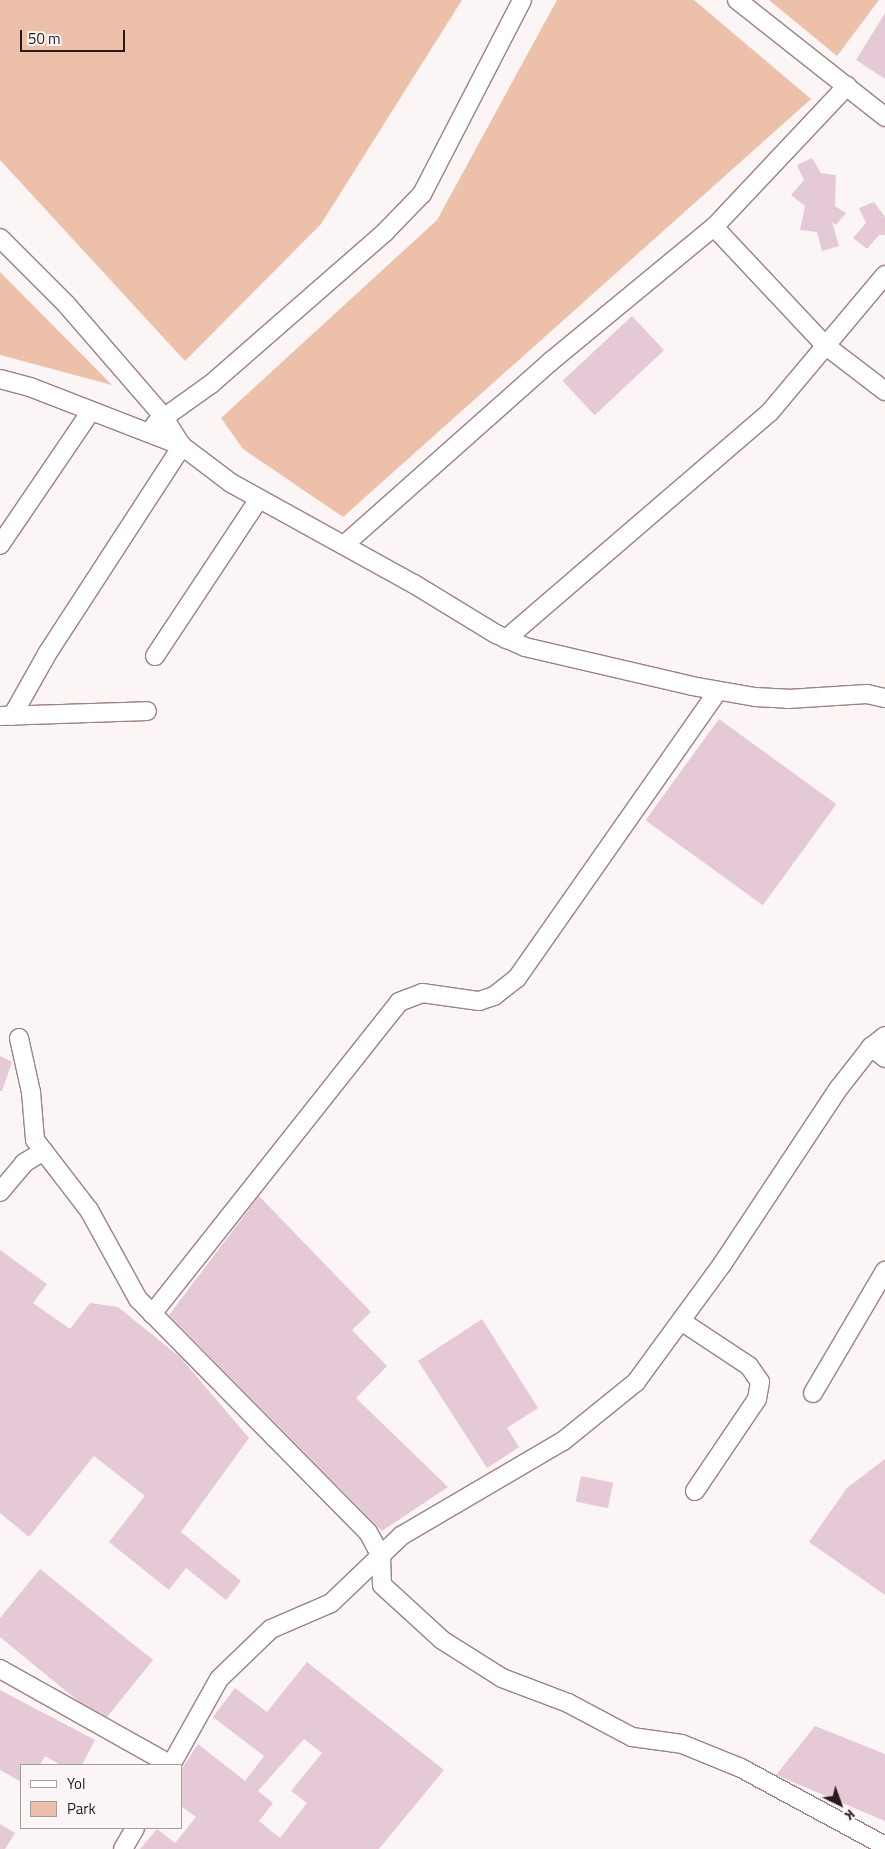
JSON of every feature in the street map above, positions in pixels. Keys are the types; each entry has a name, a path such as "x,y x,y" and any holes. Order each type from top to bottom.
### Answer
{"street":[{"path":"145,434 162,416 211,384 385,232 422,194 522,0"},
{"path":"737,0 885,117"},
{"path":"344,545 550,362 714,227 846,86"},
{"path":"714,227 825,345 885,391"},
{"path":"0,238 66,304 162,416 182,446"},
{"path":"506,639 770,412 885,275"},
{"path":"0,379 91,410 145,434 182,446 259,499 344,545 506,639 568,658 718,691 788,699 867,694 885,698"},
{"path":"0,545 91,410"},
{"path":"6,716 182,446"},
{"path":"155,656 259,499"},
{"path":"152,1314 398,1002 422,993 479,1001 494,996 517,978 718,691"},
{"path":"6,716 147,711"},
{"path":"172,1764 219,1679 271,1629 331,1603 401,1536 563,1441 636,1382 681,1321 870,1047 885,1036"},
{"path":"19,1038 31,1092 36,1140 89,1210 138,1299 281,1446 342,1503 368,1532 381,1556 382,1585 442,1640 502,1678 568,1703 632,1737 682,1744 741,1768 885,1846"},
{"path":"870,1047 885,1058"},
{"path":"0,1192 24,1163 44,1151"},
{"path":"812,1393 885,1271"},
{"path":"681,1321 749,1366 758,1376 760,1388 757,1399 695,1491"},
{"path":"0,1669 169,1764"},
{"path":"123,1849 134,1829"}],"green space":[{"path":"0,0 462,0 321,224 185,361 0,160"},
{"path":"557,0 694,0 811,99 343,517 243,449 221,418 437,220"},
{"path":"769,0 879,0 837,56"},
{"path":"0,272 112,385 0,355"}],"building":[{"path":"885,13 885,79 856,60"},
{"path":"812,158 821,173 836,175 835,206 846,213 836,225 832,222 839,246 822,251 817,232 800,230 805,206 791,195 804,180 797,165"},
{"path":"874,202 885,217 885,235 879,235 867,249 853,238 866,223 859,208"},
{"path":"632,316 664,350 595,415 563,381"},
{"path":"719,719 836,804 763,905 646,820"},
{"path":"0,1056 12,1062 2,1091 0,1091"},
{"path":"259,1196 371,1312 352,1330 387,1366 356,1398 448,1487 382,1531 169,1315"},
{"path":"0,1250 47,1284 33,1303 70,1329 90,1303 118,1307 180,1357 249,1438 181,1532 241,1581 226,1600 186,1568 169,1590 109,1542 145,1496 94,1456 29,1537 0,1513"},
{"path":"482,1319 538,1408 507,1428 519,1447 487,1468 418,1361"},
{"path":"885,1459 885,1595 809,1542 847,1488"},
{"path":"581,1476 613,1483 608,1508 576,1501"},
{"path":"40,1569 153,1660 107,1717 78,1701 0,1637 0,1618"},
{"path":"307,1662 444,1770 379,1849 140,1849 157,1829 175,1843 196,1817 182,1807 182,1768 198,1744 245,1781 264,1756 213,1717 235,1688 267,1712","holes":["304,1739 322,1753 291,1791 307,1803 280,1838 259,1821 273,1803 258,1791"]},
{"path":"0,1690 95,1740 83,1764 59,1764 45,1756 41,1764 20,1764 20,1781 0,1770"},
{"path":"815,1726 885,1754 885,1821 776,1775"},
{"path":"0,1824 15,1833 5,1849 0,1849"}]}
